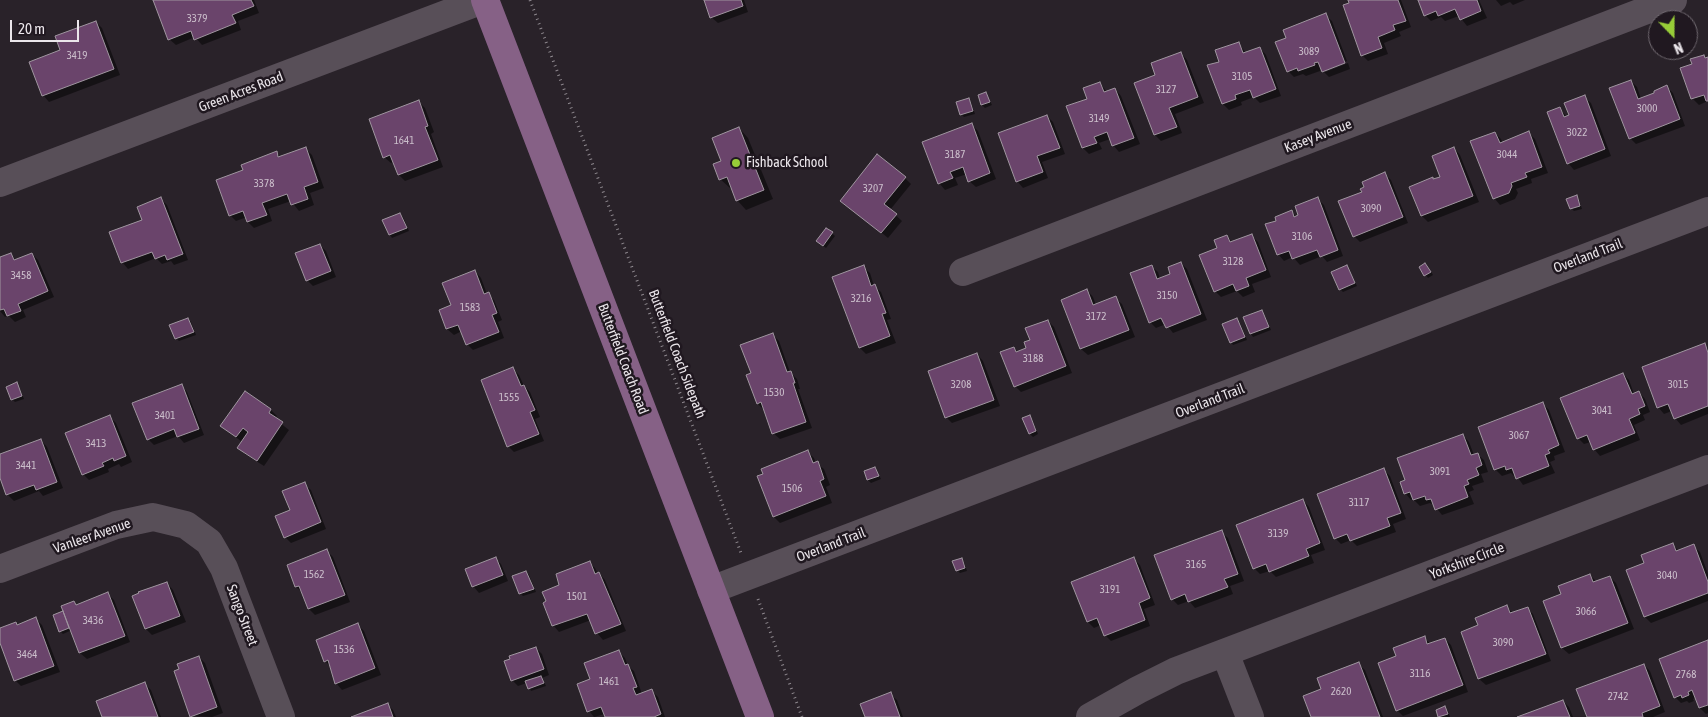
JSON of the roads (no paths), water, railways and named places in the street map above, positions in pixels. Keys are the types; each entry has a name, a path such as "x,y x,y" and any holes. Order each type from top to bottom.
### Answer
{"main road":[{"name":"Butterfield Coach Road","path":"484,0 760,717"}],"street":[{"name":"Green Acres Road","path":"0,183 484,0"},
{"name":"Kasey Avenue","path":"963,272 1673,0"},
{"name":"Overland Trail","path":"711,590 1708,211"},
{"name":"Yorkshire Circle","path":"1090,717 1176,671 1708,469"},
{"name":"Vanleer Avenue","path":"0,569 116,525 153,517 186,525"},
{"name":"Sango Street","path":"186,525 209,542 224,568 281,717"},
{"path":"1225,653 1250,717"}],"place":[{"name":"Fishback School","path":"736,163"}]}
